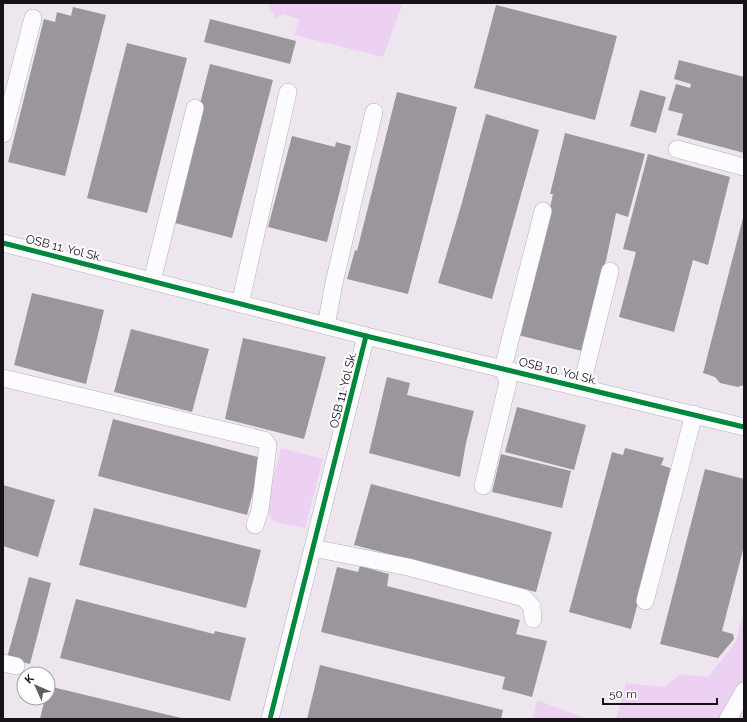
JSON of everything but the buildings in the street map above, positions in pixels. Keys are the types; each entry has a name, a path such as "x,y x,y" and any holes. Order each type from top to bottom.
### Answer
{"street":[{"path":"3,134 33,18"},
{"path":"240,304 288,92"},
{"path":"152,281 195,108"},
{"path":"326,326 334,283 374,112"},
{"path":"677,149 744,167"},
{"path":"483,486 508,382 503,368 543,211"},
{"name":"OSB 11. Yol Sk.","path":"3,243 366,336 270,719"},
{"path":"581,388 610,271"},
{"name":"OSB 10. Yol Sk.","path":"366,336 744,426"},
{"path":"3,378 264,440 268,445 260,510 255,525"},
{"path":"645,601 694,414"},
{"path":"313,548 408,567 524,598 532,607 532,619"},
{"path":"728,719 744,692"}],"shaded area":[{"path":"267,3 403,3 383,57 294,35 299,19 283,14 276,18"},
{"path":"281,448 323,459 305,528 275,522 269,515 267,504"},
{"path":"744,608 744,719 616,719 626,683 665,687 681,674 708,677 736,642"},
{"path":"537,700 587,719 533,719"}],"cycle path":[{"path":"3,243 366,336 744,427"},
{"path":"270,719 366,336"}]}
